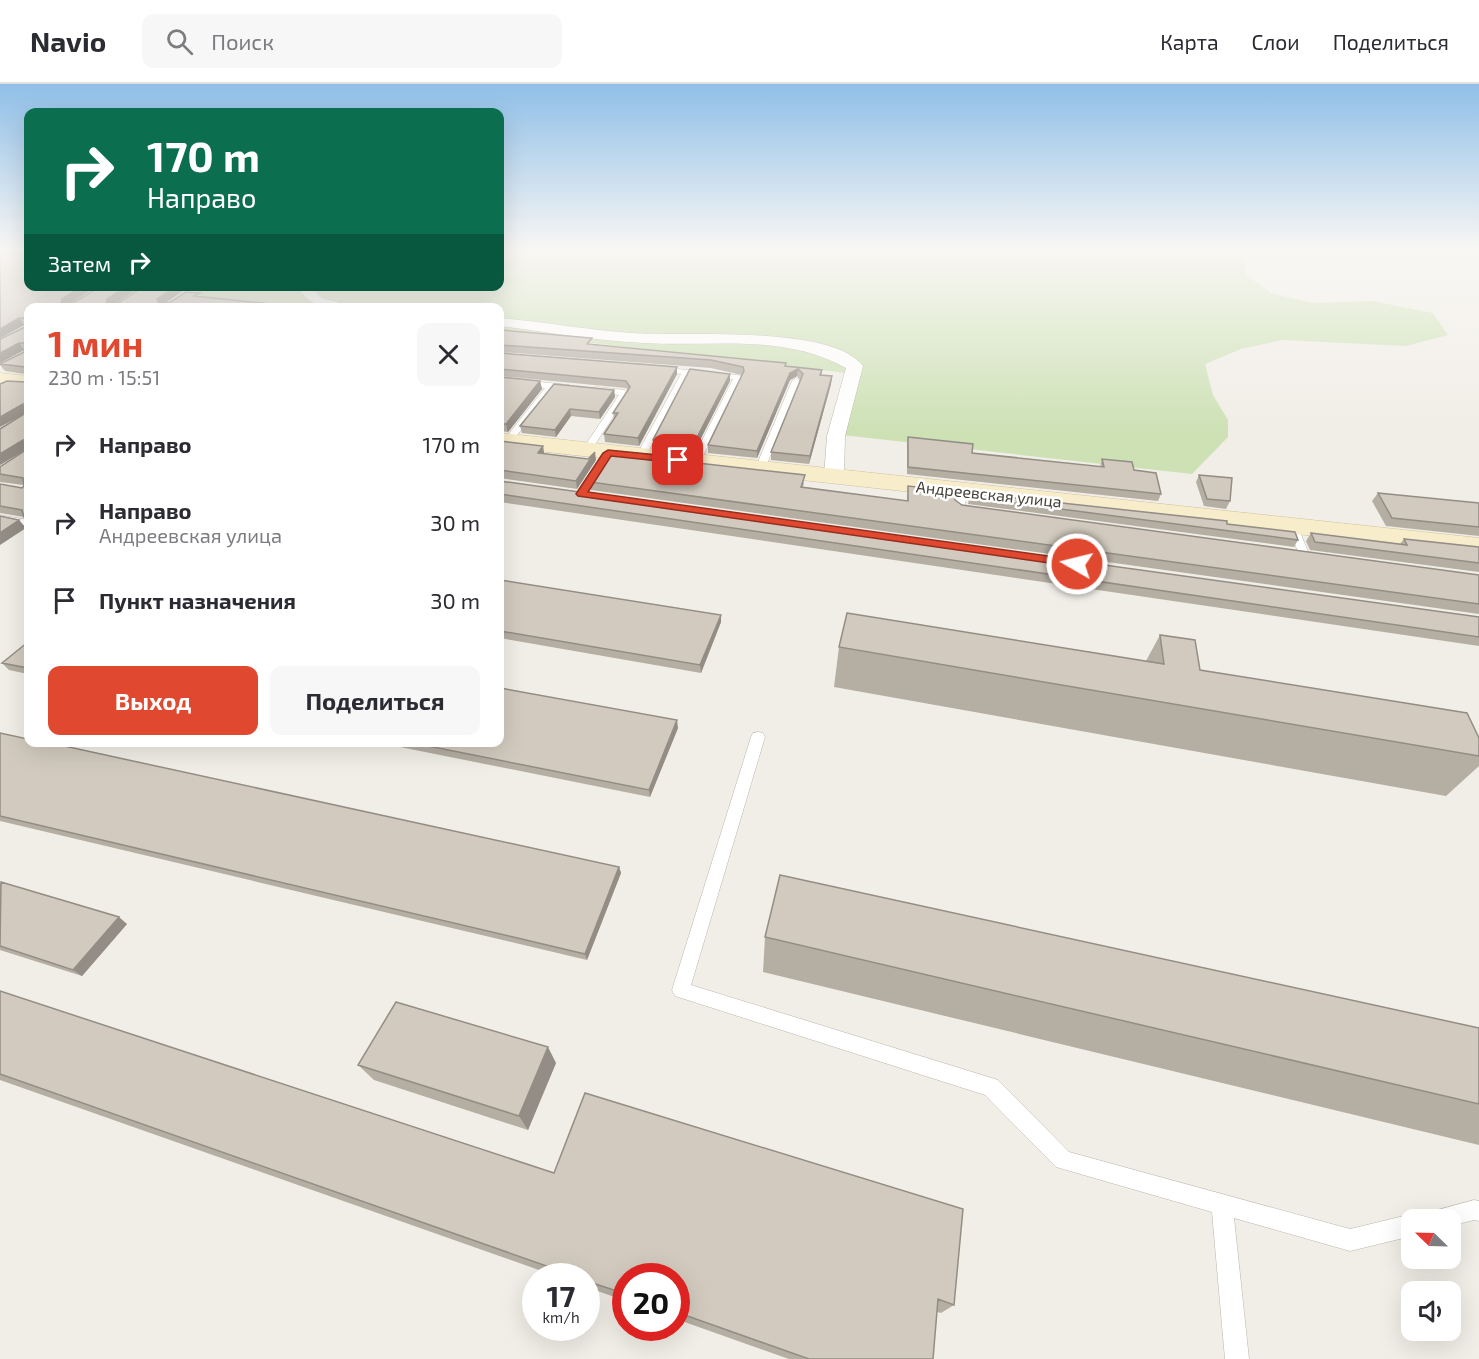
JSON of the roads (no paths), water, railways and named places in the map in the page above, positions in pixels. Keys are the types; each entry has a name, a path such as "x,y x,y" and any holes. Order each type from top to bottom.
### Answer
{"street":[{"path":"504,321 647,339 728,338 792,344 837,354 855,366 836,436 834,477"},
{"name":"Андреевская улица","path":"504,440 1479,546"}],"lane":[{"path":"650,368 738,377 696,462"},
{"path":"641,456 686,371"},
{"path":"504,380 625,393 597,451 581,494"},
{"path":"760,469 796,381"},
{"path":"504,440 551,386"},
{"path":"962,491 960,508 984,512"},
{"path":"0,518 24,522"},
{"path":"1293,527 1304,554"},
{"path":"758,737 681,990 991,1087 1063,1160 1350,1240 1401,1228"},
{"path":"1222,1204 1237,1359"},
{"path":"1461,1213 1479,1211"}]}
